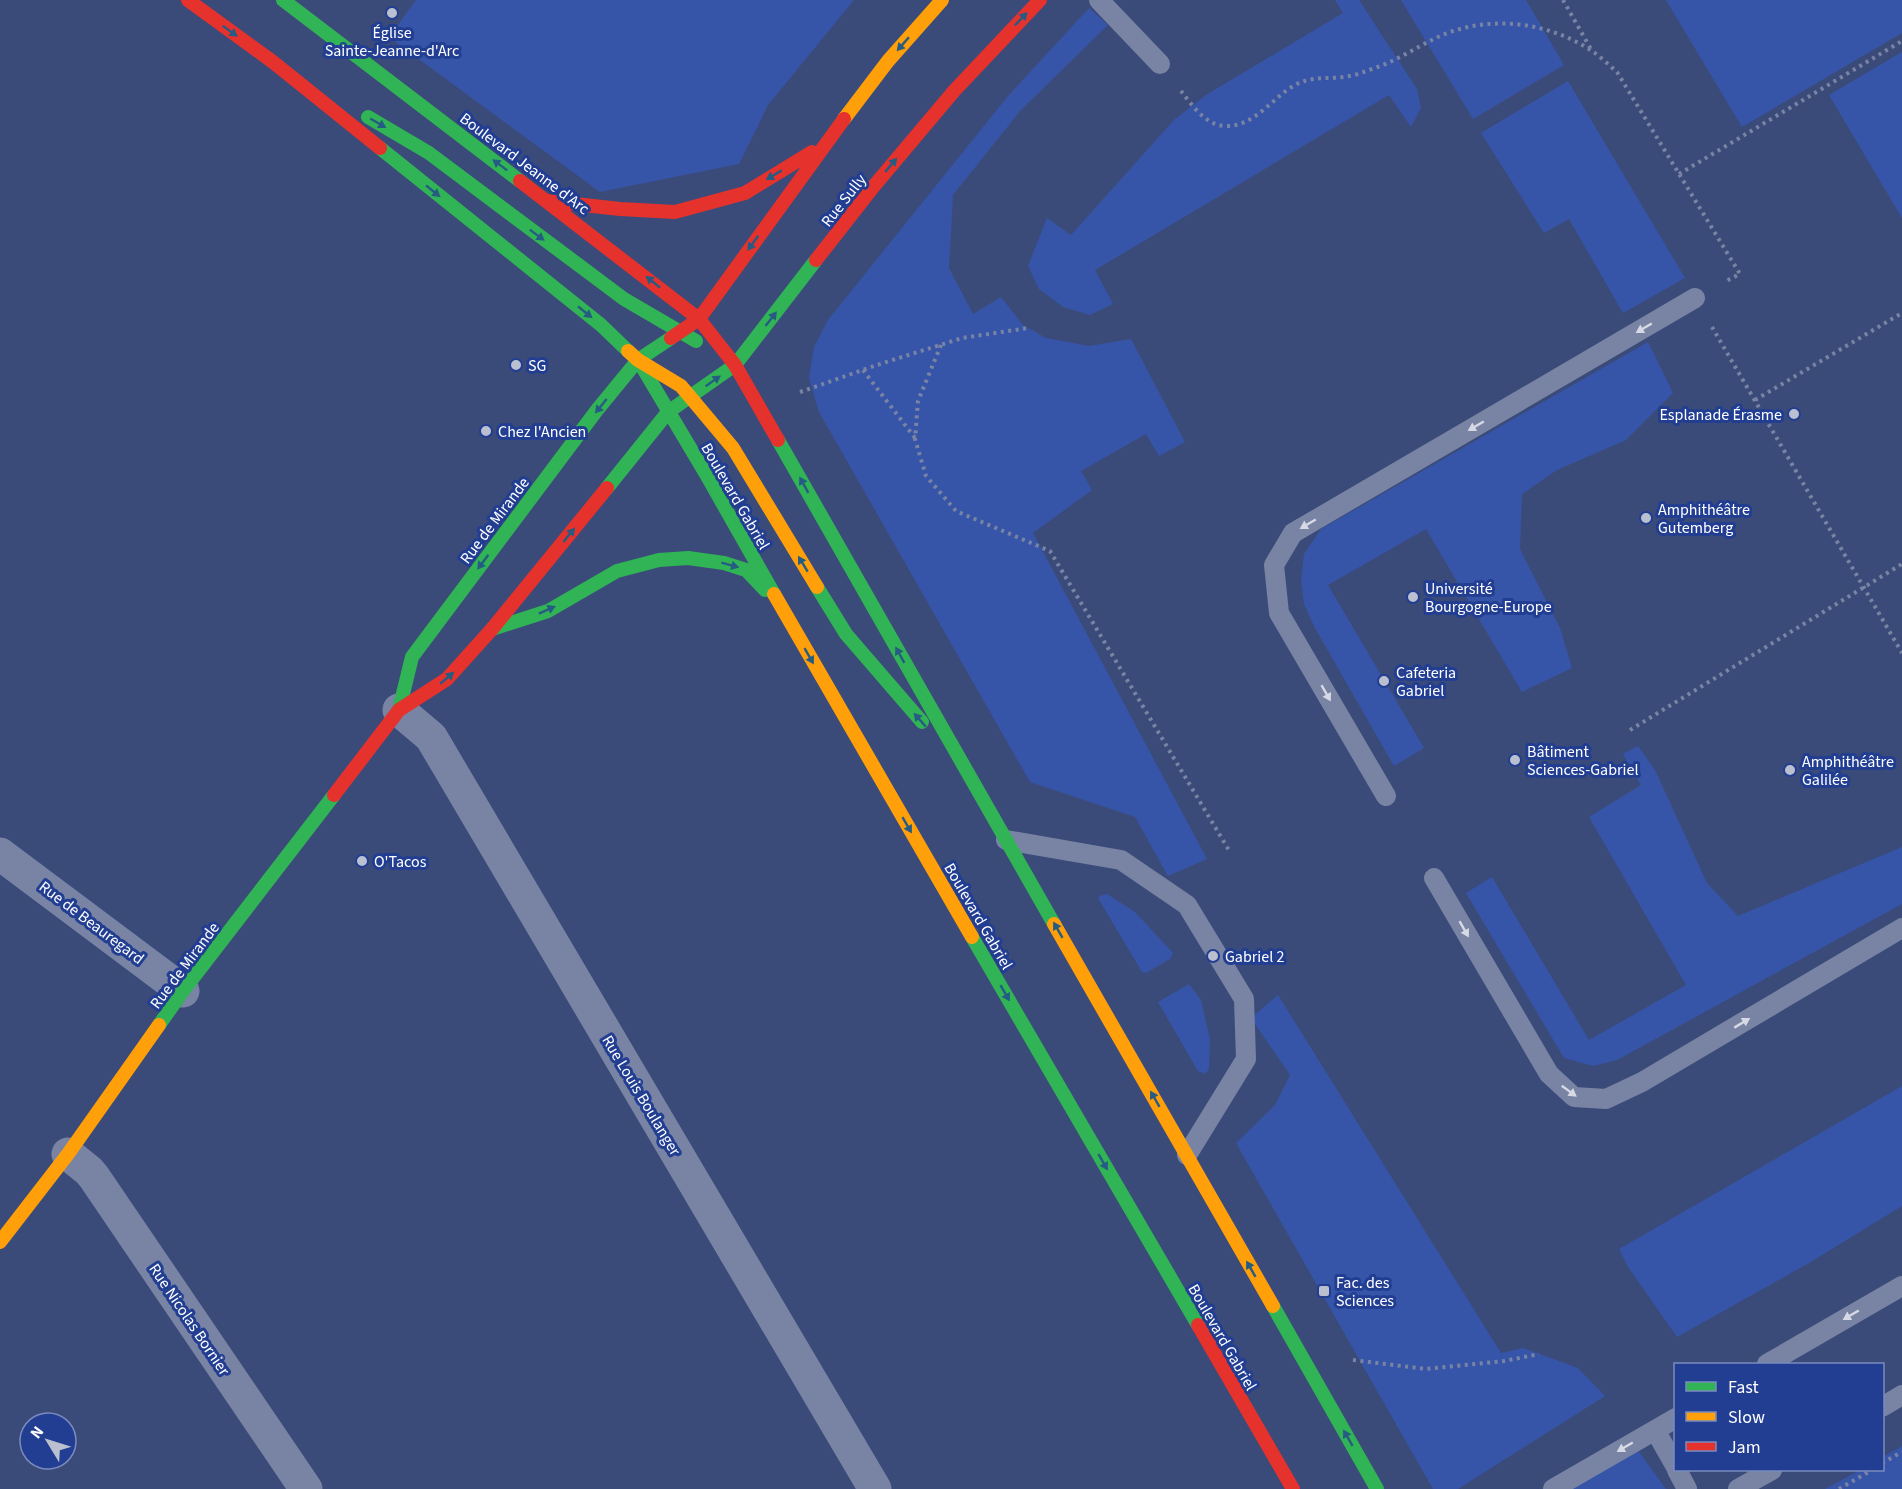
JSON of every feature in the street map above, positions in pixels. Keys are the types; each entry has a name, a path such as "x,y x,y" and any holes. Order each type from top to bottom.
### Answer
{"main road":[{"path":"188,0 273,62 602,325 638,360 681,386 733,448 846,634 972,780"},
{"name":"Boulevard Jeanne d'Arc","path":"283,0 699,319 735,365"},
{"path":"638,360 699,319 824,145 888,61 942,0"},
{"name":"Rue Sully","path":"668,412 735,365 874,186 946,99 1040,0"},
{"path":"273,62 429,153 624,299 735,365 1377,1489"},
{"path":"546,201 620,210 675,212 745,193 824,145"},
{"name":"Boulevard Gabriel","path":"638,360 1293,1489"},
{"name":"Rue de Mirande","path":"399,710 412,657 597,410 638,360"},
{"name":"Rue de Mirande","path":"0,1242 68,1154 183,991 399,710 447,679 492,630 668,412"},
{"path":"492,630 548,611 617,571 659,560 688,558 724,563 746,570 780,605"}],"street":[{"name":"Rue Louis Boulanger","path":"399,710 431,737 875,1489"},
{"name":"Rue de Beauregard","path":"0,854 183,991"},
{"name":"Rue Nicolas Bornier","path":"68,1154 94,1178 306,1489"}],"lane":[{"path":"1099,0 1160,64"},
{"path":"1386,796 1279,613 1274,565 1293,533 1695,298"},
{"path":"1006,840 1121,860 1187,905 1244,999 1246,1059 1187,1155"},
{"path":"1434,878 1549,1074 1574,1097 1606,1099 1642,1082 1902,928"},
{"path":"1770,1363 1902,1286"},
{"path":"1884,1406 1902,1395"},
{"path":"1553,1489 1674,1419"},
{"path":"1655,1430 1674,1464"},
{"path":"1678,1471 1688,1489"},
{"path":"1738,1489 1770,1471"}],"path":[{"path":"1563,0 1592,51"},
{"path":"1160,64 1196,109 1210,122 1226,127 1243,123 1294,86 1308,79 1347,77 1378,68 1452,32 1487,23 1518,23 1560,34 1592,51 1617,72 1740,274 1695,298 1902,653"},
{"path":"1679,174 1902,41"},
{"path":"1755,400 1902,313"},
{"path":"800,392 962,338 1028,328"},
{"path":"941,345 918,401 915,438 926,476 956,511 1050,551 1230,852"},
{"path":"863,370 915,438"},
{"path":"1630,730 1902,564"},
{"path":"1349,1360 1426,1369 1504,1361 1539,1354"},
{"path":"1884,1462 1902,1452"},
{"path":"1839,1489 1870,1471"}],"shaded area":[{"path":"416,0 854,0 768,105 739,164 600,192 394,41 397,26"},
{"path":"1335,0 1359,0 1417,89 1421,108 1411,127 1389,95 1095,270 1113,304 1090,315 1063,307 1039,289 1028,266 1047,218 1071,235 1174,120 1206,95 1343,13"},
{"path":"1401,0 1526,0 1564,65 1473,119"},
{"path":"1666,0 1902,0 1902,33 1742,127"},
{"path":"1089,8 1108,25 1021,110 953,195 949,268 973,314 1001,297 1023,325 1046,338 1089,346 1131,339 1185,442 1159,456 1146,434 1081,471 1092,490 1033,533 1207,859 1168,876 1135,817 1030,782 819,412 809,378 814,347 828,320 1008,96"},
{"path":"1902,52 1902,218 1829,95"},
{"path":"1568,81 1685,278 1623,313 1569,219 1544,233 1481,133"},
{"path":"1648,342 1673,393 1626,440 1557,470 1522,494 1520,549 1560,628 1572,668 1522,692 1426,529 1328,585 1424,748 1394,766 1315,628 1304,604 1301,580 1304,554 1321,529"},
{"path":"1638,746 1655,770 1707,883 1738,916 1902,847 1902,904 1617,1060 1593,1066 1564,1058 1466,893 1492,877 1589,1040 1686,985 1589,817 1641,785 1623,754"},
{"path":"1107,894 1135,912 1173,953 1170,959 1146,973 1142,972 1098,898"},
{"path":"1189,984 1201,1000 1210,1039 1209,1069 1205,1074 1198,1071 1158,1002"},
{"path":"1278,995 1501,1353 1523,1348 1578,1368 1605,1396 1458,1489 1433,1489 1236,1143 1275,1105 1290,1075 1251,1018"},
{"path":"1902,1086 1902,1206 1809,1263 1677,1337 1628,1267 1619,1249"},
{"path":"1634,1445 1666,1489 1563,1489"},
{"path":"1902,1446 1902,1489 1825,1489 1858,1471 1884,1471 1884,1456"}],"traffic: fast":[{"path":"283,0 520,181"},
{"path":"368,117 429,153 624,299 696,341"},
{"path":"380,148 601,325 628,351"},
{"path":"607,488 668,412 735,365 816,260"},
{"path":"399,710 412,657 597,410 638,360 671,338"},
{"path":"638,360 774,594"},
{"path":"778,440 1054,924"},
{"path":"492,629 548,611 617,571 659,560 688,558 724,563 746,570 765,590"},
{"path":"817,587 846,634 922,722"},
{"path":"159,1025 334,795"},
{"path":"972,937 1198,1325"},
{"path":"1273,1306 1377,1489"}],"traffic: slow":[{"path":"844,119 888,61 942,0"},
{"path":"628,351 638,360 681,386 733,448 817,587"},
{"path":"774,594 972,937"},
{"path":"1054,924 1273,1306"},
{"path":"0,1242 68,1154 159,1025"}],"traffic: jam":[{"path":"188,0 273,62 380,148"},
{"path":"816,260 874,186 954,91 1040,0"},
{"path":"671,338 699,319 844,119"},
{"path":"548,201 675,212 745,193 812,152"},
{"path":"520,181 699,319 735,365 778,440"},
{"path":"334,795 399,710 447,679 492,629 607,488"},
{"path":"1198,1325 1293,1489"}],"place":[{"name":"Église Sainte-Jeanne-d'Arc","path":"392,13"},
{"name":"SG","path":"516,365"},
{"name":"Esplanade Érasme","path":"1794,414"},
{"name":"Chez l'Ancien","path":"486,431"},
{"name":"Amphithéâtre Gutemberg","path":"1646,518"},
{"name":"Université Bourgogne-Europe","path":"1413,597"},
{"name":"Cafeteria Gabriel","path":"1384,681"},
{"name":"Bâtiment Sciences-Gabriel","path":"1515,760"},
{"name":"Amphithéâtre Galilée","path":"1790,770"},
{"name":"O'Tacos","path":"362,861"},
{"name":"Gabriel 2","path":"1213,956"},
{"name":"Fac. des Sciences","path":"1324,1291"}]}
